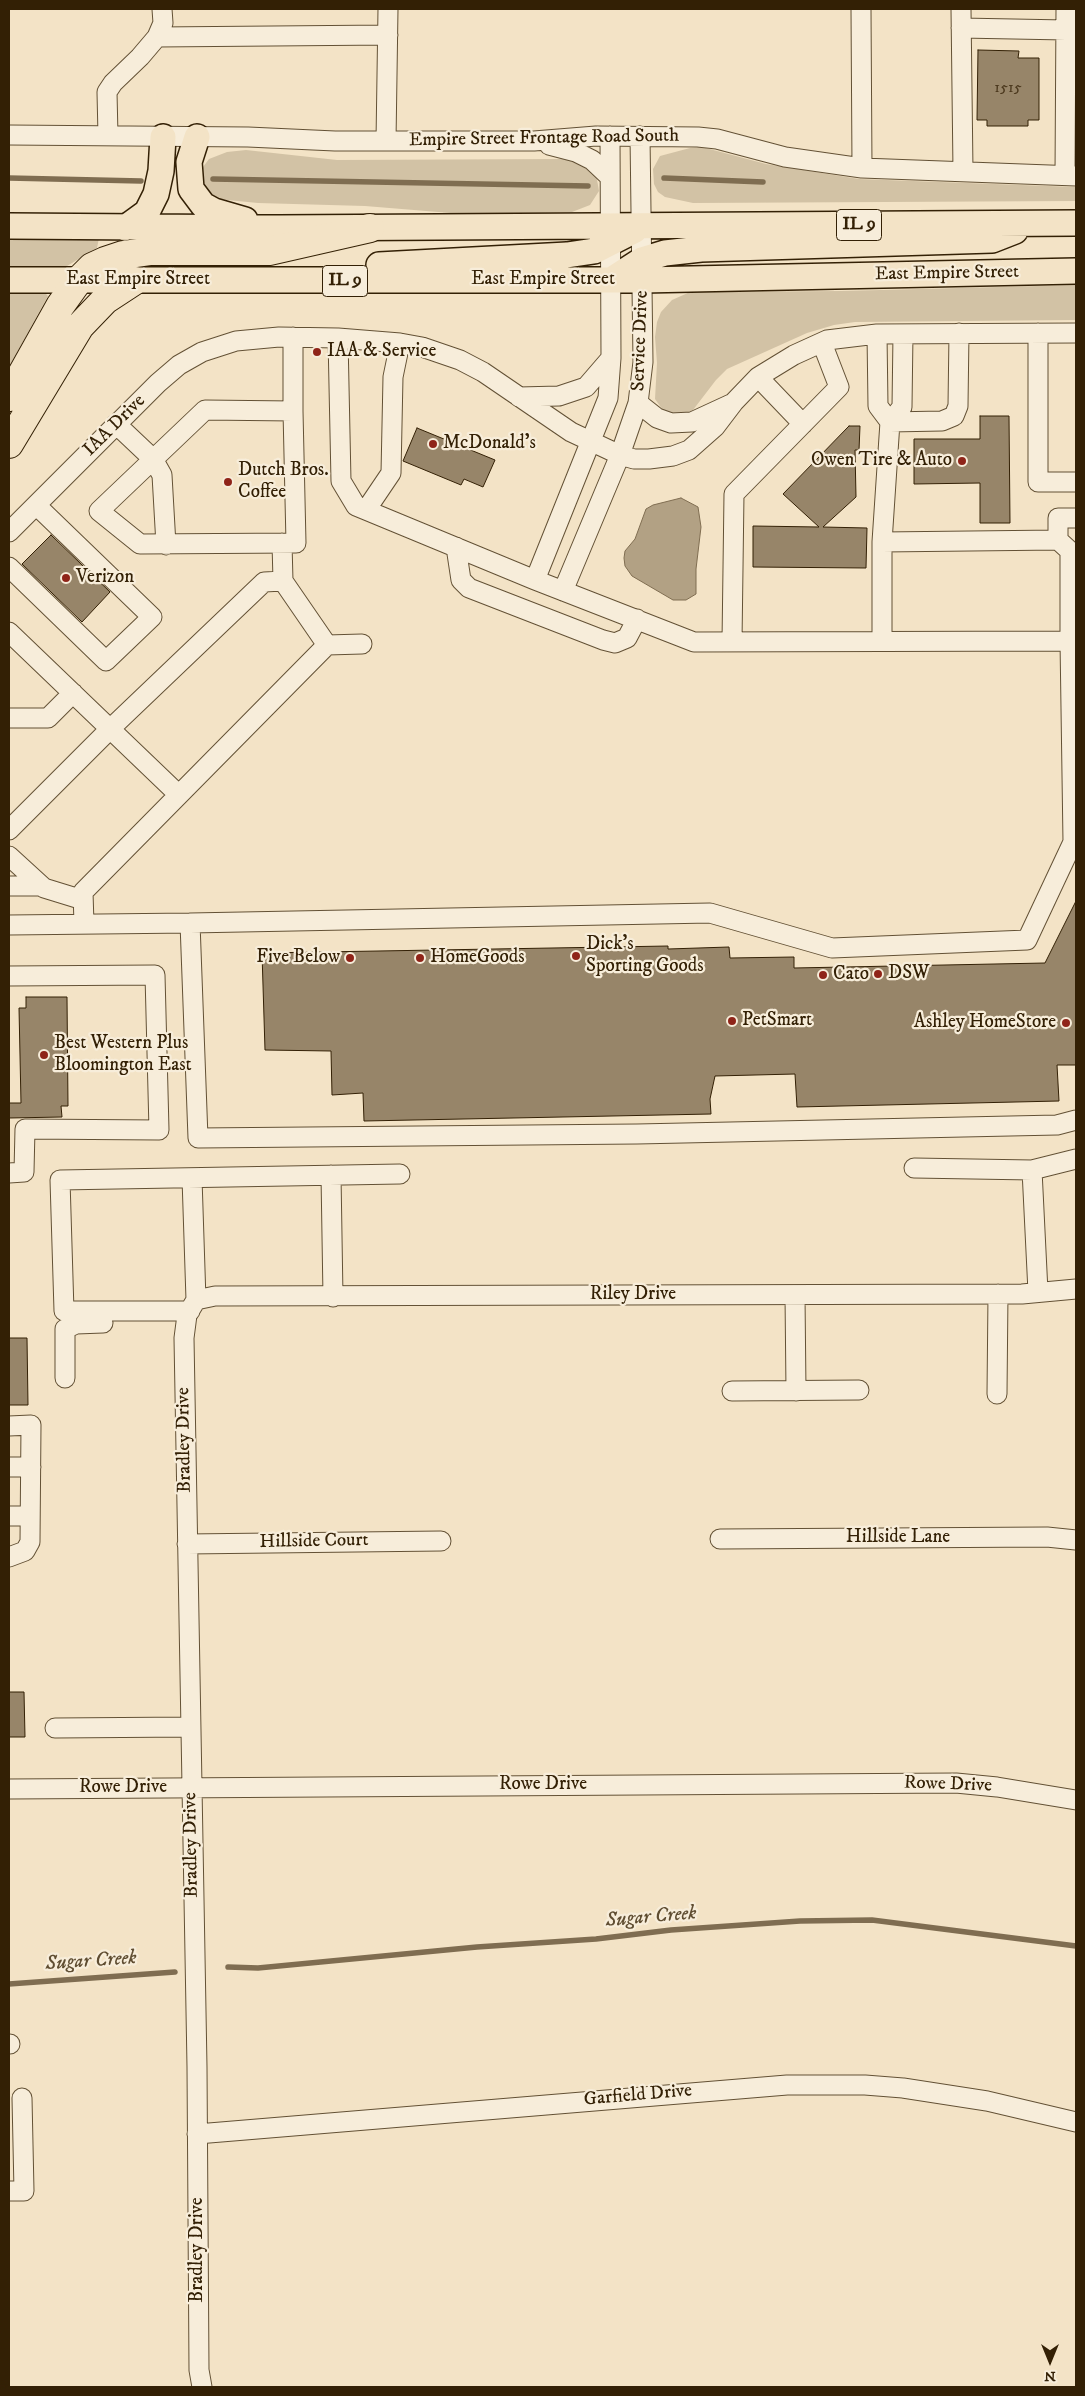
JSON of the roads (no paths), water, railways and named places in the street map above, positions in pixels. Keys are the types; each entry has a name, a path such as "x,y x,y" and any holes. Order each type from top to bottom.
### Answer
{"highway":[{"path":"9,397 60,306 78,281 92,268 122,255 151,251 268,251 370,228"},
{"path":"9,444 80,326 105,300 134,281"}],"main road":[{"path":"125,228 147,212 156,194 161,171 162,137"},
{"path":"197,137 189,162 190,184 195,195 203,205 214,211 279,228"},
{"path":"642,270 666,253 701,249 992,240 1036,222"},
{"name":"IL 9","path":"9,226 370,228 611,235 642,227 1076,223"},
{"path":"330,281 355,267 567,256 594,251 611,235"},
{"name":"East Empire Street","path":"9,280 611,280 642,270 1076,271"}],"street":[{"path":"108,136 107,92 113,83 140,58 157,37 162,23 162,9"},
{"path":"386,141 388,9"},
{"path":"861,9 862,168"},
{"path":"961,9 963,171"},
{"path":"1066,9 1071,175"},
{"path":"961,28 1066,30"},
{"path":"157,37 388,35"},
{"name":"Empire Street Frontage Road South","path":"9,135 386,141 534,141 640,136 717,139 785,157 862,168 1071,175"},
{"name":"Service Drive","path":"535,580 608,398 611,358 610,136"},
{"name":"Service Drive","path":"563,591 620,455 638,403 643,362 640,136"},
{"path":"534,141 576,152 592,160 610,177"},
{"path":"890,422 942,422 954,416 958,406 959,333"},
{"path":"1038,333 1038,482 1076,482"},
{"path":"638,403 657,418 671,423 692,422 734,402 758,377 794,355 822,343 877,334 1076,333"},
{"path":"877,334 878,406 890,422"},
{"path":"882,641 882,542 890,422 902,407 903,334"},
{"path":"293,337 296,543 140,544 99,511 205,410 294,411"},
{"name":"IAA Drive","path":"9,532 158,383 180,365 202,352 236,341 293,337 338,338 400,343 422,347 460,360 483,372 571,432 620,455 634,459 674,456 689,450 715,427 734,402"},
{"path":"338,338 341,481 356,506 535,580 694,642 1070,641"},
{"path":"366,510 391,473 393,377 400,343"},
{"path":"732,642 734,494 839,387 822,343"},
{"path":"520,396 559,396 586,387 611,358"},
{"path":"758,377 803,424"},
{"path":"116,424 153,459 162,475 166,545"},
{"path":"9,566 106,661 152,617 36,505"},
{"path":"1058,540 1058,518 1076,518"},
{"path":"9,925 710,913 832,948 1027,940 1073,842 1070,551 1058,540 882,542"},
{"path":"282,543 283,581 327,645"},
{"path":"456,547 461,580 469,588 615,643 627,638 637,620"},
{"path":"9,830 110,729 264,582 283,581"},
{"path":"9,632 178,795"},
{"path":"84,924 83,892 178,795 327,645 362,644"},
{"path":"9,718 48,718 73,693"},
{"path":"9,856 41,886"},
{"path":"9,886 41,886 83,900"},
{"path":"190,922 198,1138 636,1134 1057,1125 1076,1120"},
{"path":"9,976 155,975 160,1130 25,1129 24,1172 9,1173"},
{"path":"914,1168 1032,1170 1076,1159"},
{"path":"1032,1170 1038,1292"},
{"path":"191,1309 64,1311 60,1180 400,1174"},
{"path":"331,1175 333,1297"},
{"name":"Bradley Drive","path":"192,1178 191,1309 184,1338 199,2370 202,2387"},
{"name":"Riley Drive","path":"191,1309 215,1296 998,1294 1076,1289"},
{"path":"996,1394 998,1294"},
{"path":"795,1295 796,1391"},
{"path":"65,1378 65,1329 76,1324 191,1309"},
{"path":"732,1391 859,1390"},
{"path":"9,1426 31,1426 30,1542 25,1551 9,1557"},
{"path":"9,1467 31,1467"},
{"path":"9,1516 30,1516"},
{"name":"Hillside Lane","path":"720,1539 1047,1537 1076,1540"},
{"name":"Hillside Court","path":"187,1544 441,1541"},
{"path":"55,1728 189,1727"},
{"name":"Rowe Drive","path":"9,1789 956,1783 1006,1788 1076,1800"},
{"name":"Garfield Drive","path":"197,2134 787,2084 865,2085 922,2090 987,2100 1076,2122"},
{"path":"9,2191 24,2191 22,2098"}],"waterway":[{"path":"9,178 141,181"},
{"path":"664,178 763,182"},
{"path":"213,179 588,186"},
{"name":"Sugar Creek","path":"228,1967 258,1968 477,1947 596,1939 671,1930 800,1921 872,1920 1076,1946"},
{"name":"Sugar Creek","path":"9,1984 175,1972"}],"place":[{"name":"IAA & Service","path":"317,352"},
{"name":"McDonald's","path":"433,444"},
{"name":"Owen Tire & Auto","path":"962,461"},
{"name":"Dutch Bros. Coffee","path":"228,482"},
{"name":"Verizon","path":"66,578"},
{"name":"Dick's Sporting Goods","path":"576,956"},
{"name":"Five Below","path":"350,958"},
{"name":"HomeGoods","path":"420,958"},
{"name":"DSW","path":"878,974"},
{"name":"Cato","path":"823,975"},
{"name":"PetSmart","path":"732,1021"},
{"name":"Ashley HomeStore","path":"1066,1023"},
{"name":"Best Western Plus Bloomington East","path":"44,1055"}]}
